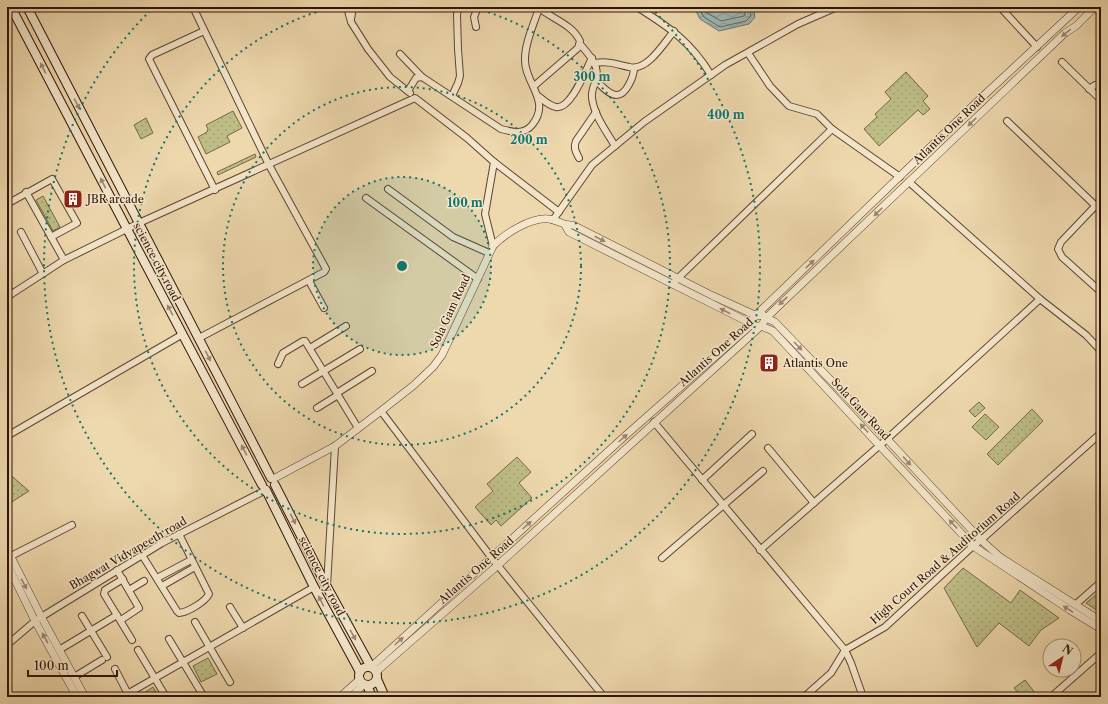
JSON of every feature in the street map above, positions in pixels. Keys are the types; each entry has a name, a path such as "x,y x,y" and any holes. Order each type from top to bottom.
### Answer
{"main road":[{"name":"science city road","path":"12,7 127,229 264,487 314,587 372,697"},
{"path":"27,7 327,587 375,673 385,697"},
{"path":"264,487 265,479 273,481"},
{"path":"364,668 375,673 373,684 363,680 364,668"}],"street":[{"path":"193,7 269,164 326,269 324,272 309,281 199,338"},
{"path":"347,7 351,22 368,49 390,77 468,138 494,162 559,212"},
{"path":"351,22 353,7"},
{"path":"452,96 460,76 457,15 458,7"},
{"path":"476,27 474,17 478,7"},
{"path":"637,7 664,23 683,39 711,75"},
{"path":"554,220 592,165 644,122 725,65 798,24 837,7"},
{"path":"1000,7 1037,47"},
{"name":"Atlantis One Road","path":"375,673 491,557 752,324 753,318 757,316 980,99 1079,7"},
{"name":"Atlantis One Road","path":"375,673 498,565 761,326 766,318 1095,7"},
{"path":"400,54 422,77 501,129 515,133 524,131 530,128 538,117 539,112 534,86 526,72 525,59 527,45 538,8 569,27 580,40 580,44 597,68 596,81 592,97 596,112 615,146"},
{"path":"204,31 152,55 149,59 215,190"},
{"path":"593,61 608,62 634,68 643,65 650,60 674,32"},
{"path":"534,86 578,48 580,44"},
{"path":"748,53 770,86 789,106 817,114 832,129 900,177"},
{"path":"537,96 553,106 560,107 564,105 574,94 593,61"},
{"path":"1062,62 1101,100"},
{"path":"596,81 614,95 620,94 624,92 632,79 634,75 634,68"},
{"path":"408,91 416,78 422,77"},
{"path":"1089,88 1095,85 1101,86"},
{"path":"7,286 9,295 64,260 139,223 215,190 415,98"},
{"path":"579,158 574,148 576,141 596,112"},
{"path":"1007,121 1101,211"},
{"path":"672,284 832,129"},
{"path":"388,189 453,237 491,250 485,214 494,162"},
{"path":"7,204 26,192 52,179 77,223 51,237"},
{"path":"909,182 1040,299 1086,335 1101,350"},
{"path":"26,192 64,260"},
{"path":"366,198 478,279"},
{"path":"1101,200 1061,242 1058,249 1062,258 1101,292"},
{"name":"Sola Gam Road","path":"273,481 335,446 381,412 414,385 438,361 491,250 503,236 525,225 541,219 554,220 565,225 573,225 713,296 757,316 763,315 775,322 981,540 1000,557 1101,621"},
{"name":"Sola Gam Road","path":"565,225 569,232 752,324 753,326 761,326 773,331 973,546 1063,606 1101,629"},
{"path":"21,232 43,274"},
{"path":"309,281 324,308"},
{"path":"760,550 887,439 1040,299"},
{"path":"310,348 346,326"},
{"path":"7,436 183,334"},
{"path":"278,364 282,354 303,341 307,343 358,428"},
{"path":"302,384 360,349"},
{"path":"318,408 372,371"},
{"path":"381,412 491,557 604,697"},
{"path":"654,422 845,650 852,663 863,697"},
{"name":"High Court Road & Auditorium Road","path":"804,697 831,673 845,650 885,626 1101,433"},
{"path":"702,480 752,434"},
{"path":"327,587 335,446"},
{"path":"768,448 814,503"},
{"path":"662,558 763,471"},
{"name":"Bhagwat Vidyapeeth road","path":"7,645 38,619 117,570 264,487"},
{"path":"11,556 72,525"},
{"path":"142,555 179,613 186,611 206,599 209,594 179,534"},
{"path":"7,549 38,619 77,697"},
{"path":"157,578 191,560"},
{"path":"162,586 195,568"},
{"path":"8,569 38,619 59,650 85,697"},
{"path":"59,650 91,631 139,608 117,570"},
{"path":"123,579 104,592 132,640"},
{"path":"129,590 144,581"},
{"path":"1075,605 1101,582"},
{"path":"115,669 127,696 155,678 314,587"},
{"path":"230,606 243,628"},
{"path":"74,677 104,659 82,616"},
{"path":"195,622 230,682"},
{"path":"169,639 204,697"},
{"path":"138,650 166,697"},
{"path":"1051,697 1101,653"},
{"path":"340,697 363,680"},
{"path":"351,697 363,680"}],"shaded area":[{"path":"906,72 928,96 923,101 930,109 923,115 918,110 879,146 864,129 877,117 875,114 891,99 885,92"},
{"path":"233,111 242,128 227,136 230,142 206,154 198,137 207,132 208,129 206,125"},
{"path":"146,118 153,133 141,139 134,125"},
{"path":"255,154 256,157 218,175 217,172"},
{"path":"43,196 60,227 53,231 36,200"},
{"path":"979,402 985,408 975,417 969,411"},
{"path":"1032,409 1043,421 998,465 987,454"},
{"path":"985,414 999,427 986,440 972,427"},
{"path":"517,457 531,472 519,483 532,498 501,526 496,520 491,525 475,507 493,491 487,484"},
{"path":"7,472 29,491 7,505"},
{"path":"963,568 1011,603 1020,590 1059,618 1041,630 1029,646 999,623 977,647 944,588"},
{"path":"1101,591 1101,613 1086,603"},
{"path":"208,658 217,674 201,682 193,666"},
{"path":"1025,680 1036,694 1032,697 1012,697 1018,693 1014,688"},
{"path":"153,687 159,697 138,697"}],"water":[{"path":"694,7 753,7 755,17 749,24 719,31 700,19"}],"place":[{"name":"JBR arcade","path":"73,199"},
{"name":"Atlantis One","path":"769,363"}]}
